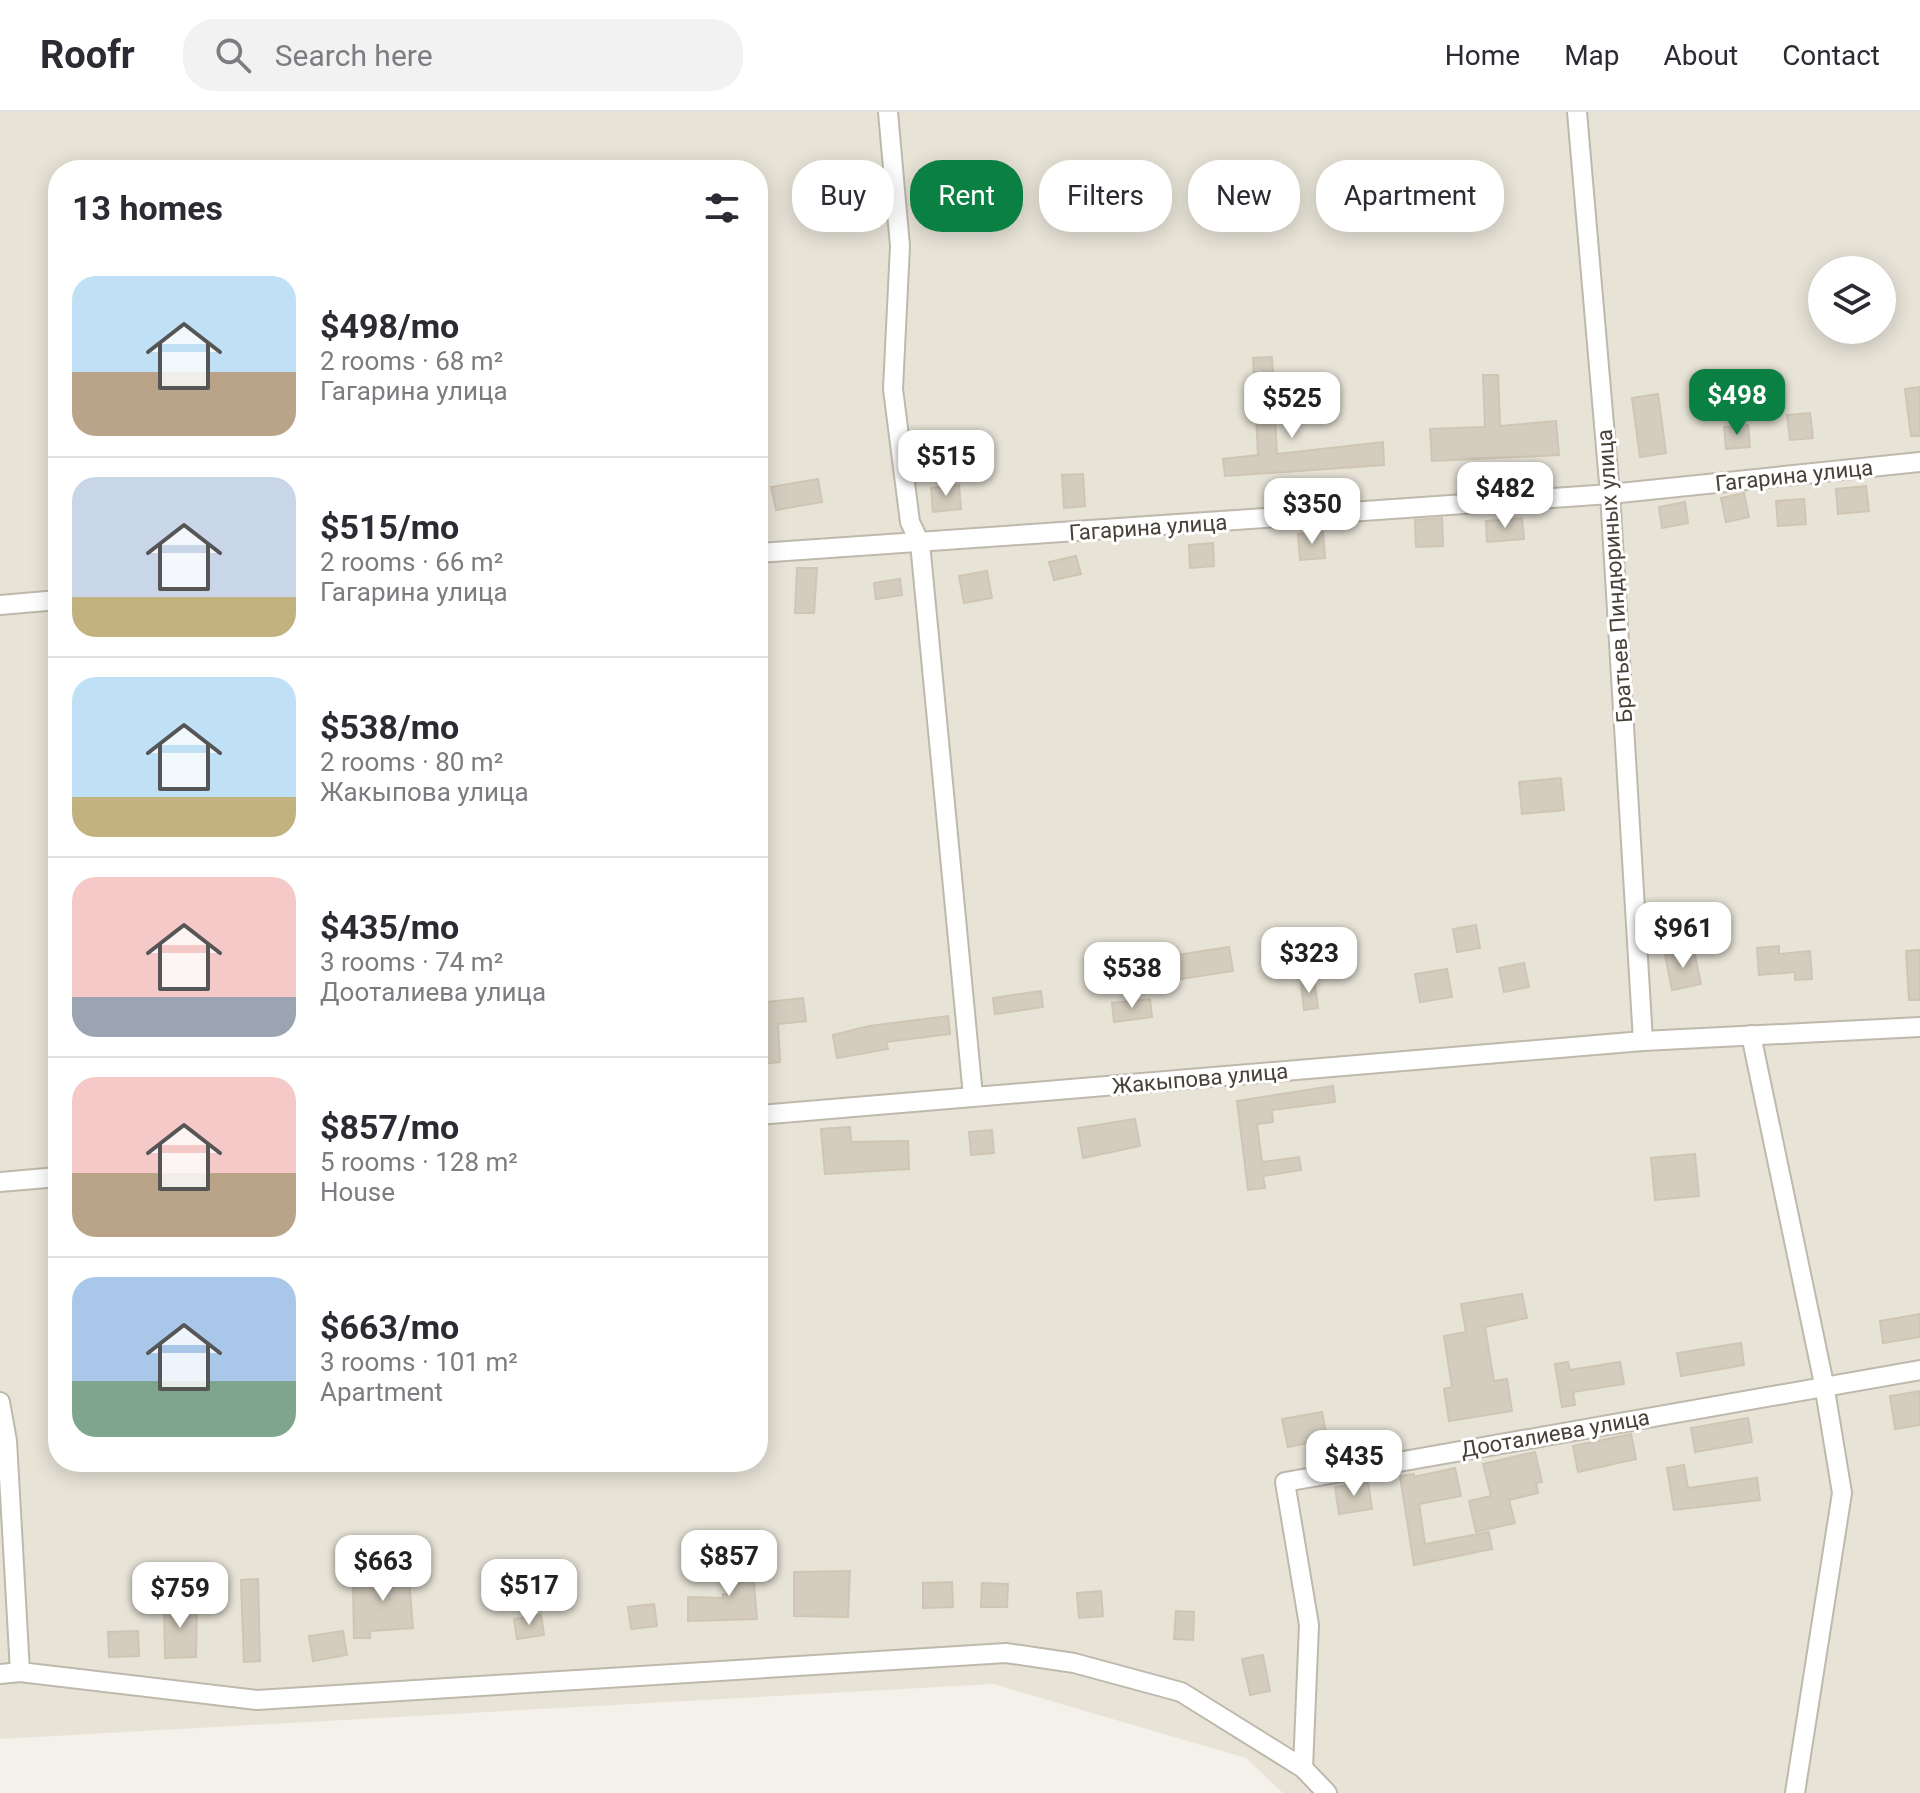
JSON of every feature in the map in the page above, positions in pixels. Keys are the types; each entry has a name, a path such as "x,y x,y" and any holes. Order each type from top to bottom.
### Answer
{"street":[{"path":"888,112 900,246 893,389 910,522 920,543 973,1096"},
{"name":"Братьев Пиндюриных улица","path":"1577,112 1610,494 1643,1041"},
{"name":"Гагарина улица","path":"768,552 1610,494 1920,462"},
{"path":"0,605 48,601"},
{"name":"Жакыпова улица","path":"768,1114 1643,1041 1920,1027"},
{"path":"1751,1035 1824,1384 1842,1493 1795,1793"},
{"path":"0,1182 48,1178"},
{"name":"Дооталиева улица","path":"1303,1768 1309,1625 1285,1482 1824,1384 1920,1370"},
{"path":"0,1402 7,1441 20,1672"},
{"path":"0,1674 20,1672 257,1700 1006,1653 1074,1663 1181,1692 1303,1768 1327,1793"}],"shaded area":[{"path":"0,112 1920,112 1920,1793 1283,1793 1246,1758 993,1684 0,1739"}],"building":[{"path":"1272,357 1277,454 1383,442 1384,465 1225,476 1223,459 1258,455 1253,358"},
{"path":"1483,375 1498,375 1500,426 1556,421 1559,455 1432,461 1430,429 1485,427"},
{"path":"1920,387 1920,436 1911,436 1905,389"},
{"path":"1658,394 1666,453 1640,457 1632,398"},
{"path":"1810,413 1813,438 1790,440 1787,415"},
{"path":"1748,425 1750,447 1726,449 1724,427"},
{"path":"1083,474 1085,506 1064,508 1062,475"},
{"path":"818,479 822,502 776,510 771,487"},
{"path":"959,485 961,509 933,512 931,488"},
{"path":"1866,486 1869,511 1838,514 1836,489"},
{"path":"1744,493 1749,517 1726,522 1721,498"},
{"path":"1804,499 1806,524 1778,526 1776,501"},
{"path":"1685,502 1688,523 1662,528 1659,507"},
{"path":"1442,518 1443,546 1416,547 1415,520"},
{"path":"1522,518 1524,539 1487,542 1486,521"},
{"path":"1323,532 1325,558 1300,560 1298,534"},
{"path":"1213,543 1214,566 1190,568 1189,545"},
{"path":"1076,556 1081,574 1054,580 1049,562"},
{"path":"797,568 817,568 814,613 795,613"},
{"path":"987,571 992,598 964,603 959,576"},
{"path":"900,579 902,595 876,599 874,583"},
{"path":"1561,778 1564,810 1522,814 1519,782"},
{"path":"1476,925 1480,948 1457,952 1453,929"},
{"path":"1779,946 1779,954 1810,951 1812,979 1795,980 1795,972 1759,975 1757,948"},
{"path":"1229,947 1233,971 1161,982 1157,958"},
{"path":"1694,950 1701,984 1672,990 1665,955"},
{"path":"1920,950 1920,1000 1909,1000 1906,951"},
{"path":"1524,963 1529,987 1504,992 1499,968"},
{"path":"1447,969 1452,997 1420,1002 1415,974"},
{"path":"1314,979 1318,1008 1304,1010 1301,981"},
{"path":"1041,991 1043,1007 995,1014 993,998"},
{"path":"803,998 806,1021 778,1024 780,1062 768,1063 768,1002"},
{"path":"1150,999 1152,1017 1114,1022 1112,1003"},
{"path":"948,1016 950,1034 886,1042 888,1049 837,1058 833,1035 869,1026"},
{"path":"1333,1086 1335,1102 1272,1110 1273,1122 1257,1124 1262,1162 1299,1157 1301,1170 1263,1176 1265,1188 1248,1190 1237,1101"},
{"path":"1135,1119 1140,1146 1083,1158 1078,1128"},
{"path":"850,1127 851,1142 908,1141 909,1169 825,1174 821,1129"},
{"path":"992,1130 994,1153 971,1155 969,1132"},
{"path":"1695,1154 1699,1196 1655,1200 1651,1158"},
{"path":"1522,1294 1527,1318 1485,1327 1494,1381 1507,1379 1512,1411 1449,1421 1444,1389 1452,1387 1444,1336 1466,1332 1461,1304"},
{"path":"1920,1314 1920,1337 1883,1343 1880,1321"},
{"path":"1741,1343 1744,1365 1681,1376 1677,1353"},
{"path":"1568,1362 1570,1370 1620,1362 1624,1384 1573,1392 1575,1405 1562,1407 1555,1364"},
{"path":"1920,1391 1920,1425 1895,1429 1890,1396"},
{"path":"1322,1412 1327,1439 1288,1447 1282,1419"},
{"path":"1748,1418 1752,1442 1695,1452 1691,1428"},
{"path":"1631,1434 1636,1459 1578,1472 1573,1446"},
{"path":"1535,1452 1542,1482 1536,1483 1538,1493 1509,1500 1515,1523 1476,1532 1469,1501 1491,1496 1483,1464"},
{"path":"1684,1465 1688,1488 1757,1478 1760,1500 1674,1510 1667,1468"},
{"path":"1455,1468 1461,1496 1419,1504 1425,1544 1489,1532 1492,1549 1414,1565 1400,1476 1414,1474 1414,1477"},
{"path":"1368,1482 1372,1509 1339,1514 1335,1487"},
{"path":"752,1561 757,1619 688,1621 688,1597 723,1598 723,1594 729,1594 727,1563"},
{"path":"408,1566 413,1628 370,1631 370,1638 354,1638 353,1583 382,1583 380,1568"},
{"path":"850,1571 848,1617 794,1616 794,1572"},
{"path":"258,1579 260,1661 244,1662 241,1580"},
{"path":"952,1582 953,1607 923,1608 923,1583"},
{"path":"982,1583 1008,1584 1007,1607 981,1607"},
{"path":"1101,1591 1103,1616 1079,1618 1077,1593"},
{"path":"164,1603 197,1603 196,1657 165,1658"},
{"path":"654,1604 657,1626 631,1629 628,1607"},
{"path":"1176,1611 1194,1612 1193,1640 1174,1639"},
{"path":"541,1615 544,1635 517,1639 514,1619"},
{"path":"138,1631 139,1656 109,1657 108,1632"},
{"path":"343,1631 347,1655 313,1661 309,1636"},
{"path":"1263,1655 1270,1691 1250,1695 1242,1659"}]}
